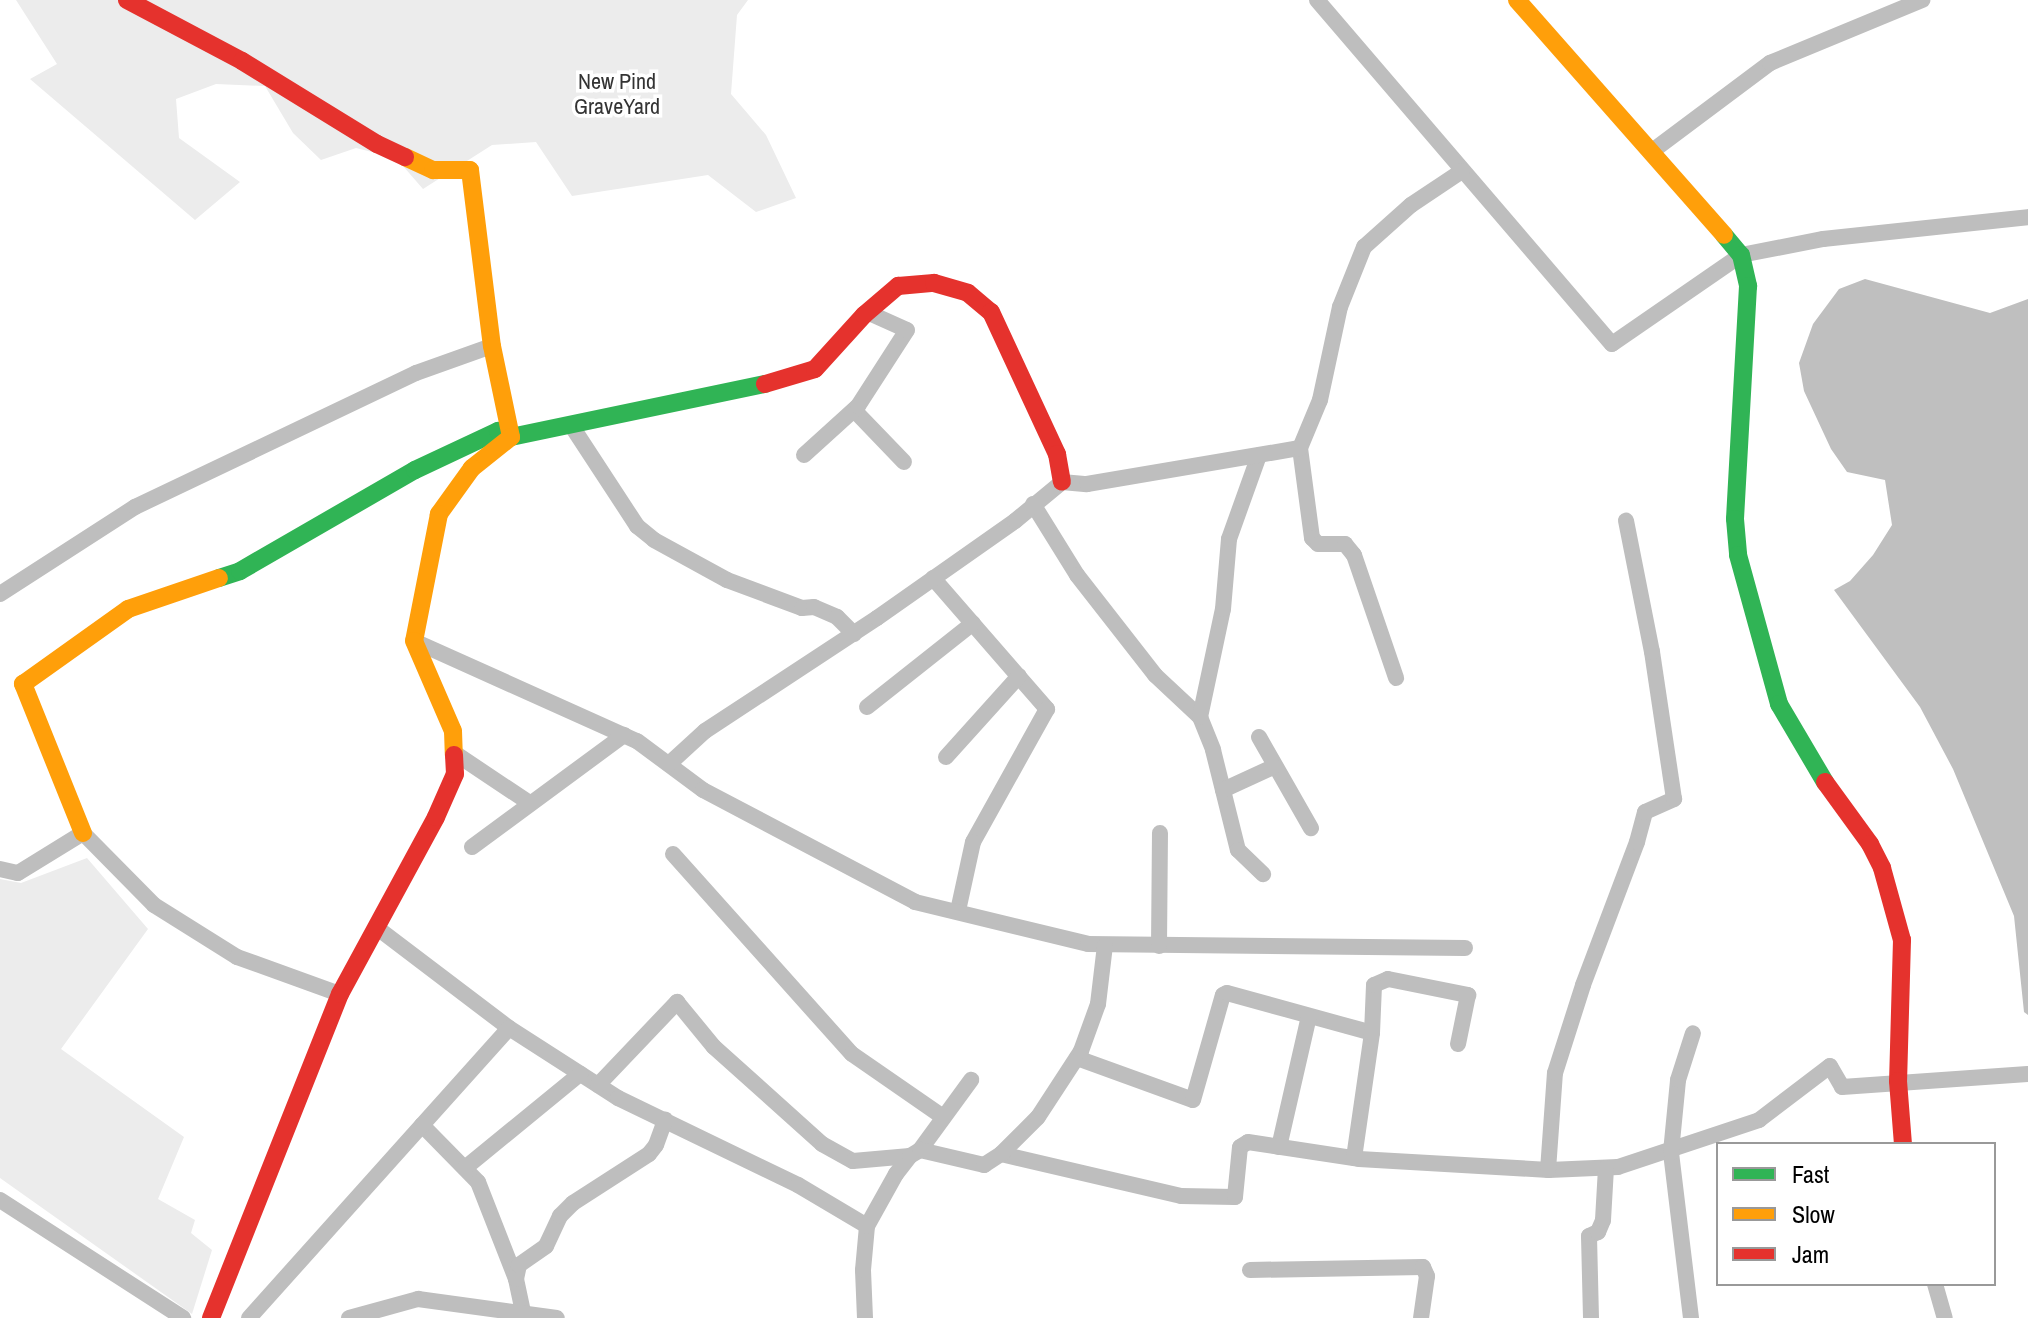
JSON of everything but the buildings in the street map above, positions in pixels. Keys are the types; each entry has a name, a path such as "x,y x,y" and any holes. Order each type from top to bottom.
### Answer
{"street":[{"path":"127,0 242,61 377,144 433,170 470,170 492,346 511,437"},
{"path":"1317,0 1612,344 1741,255 1823,239 2028,217"},
{"path":"1517,0 1741,255 1748,286 1735,519 1738,555 1779,704 1815,768 1870,844 1882,868 1902,940 1898,1081 1903,1142"},
{"path":"1651,152 1770,63 1922,0"},
{"path":"1396,678 1354,555 1345,544 1318,544 1312,538 1300,448 1320,400 1340,307 1364,247 1411,205 1462,171"},
{"path":"211,1318 340,994 436,817 455,774 453,731 414,641 439,514 472,468 511,437 756,387 815,369 867,312 898,286 934,283 968,293 991,312 1057,454 1062,482"},
{"path":"804,455 854,410 907,330 867,312"},
{"path":"0,594 135,507 416,373 492,346"},
{"path":"854,410 904,462"},
{"path":"571,425 637,526 654,540 727,580 802,608 814,607 837,617 854,634"},
{"path":"340,994 237,957 154,905 83,833 23,684 128,609 240,571 415,470 498,431 511,437"},
{"path":"669,764 705,731 854,634 1062,482 1087,484 1300,448"},
{"path":"1200,717 1223,609 1229,539 1259,455"},
{"path":"1033,504 1077,575 1155,675 1200,717 1238,850 1263,874"},
{"path":"1548,1170 1555,1073 1583,985 1637,842 1645,812 1674,799 1652,652 1626,521"},
{"path":"933,578 1047,709 973,842 958,911"},
{"path":"867,707 973,623"},
{"path":"414,641 624,735 703,790 915,902 1088,944 1465,948"},
{"path":"946,757 1019,676"},
{"path":"472,847 528,802 624,735"},
{"path":"1259,737 1273,767 1311,828"},
{"path":"453,752 528,802"},
{"path":"1223,790 1273,767"},
{"path":"0,869 18,873 83,833"},
{"path":"1159,946 1160,833"},
{"path":"673,854 852,1054 943,1117"},
{"path":"376,927 509,1028 598,1085 795,1183 867,1226"},
{"path":"598,1085 677,1002 714,1047 822,1144 853,1161 915,1153 984,1165 1001,1154 1038,1117 1077,1058 1098,1004 1105,945"},
{"path":"1354,1158 1372,1033 1374,985 1388,979 1468,995 1458,1044"},
{"path":"1077,1058 1193,1100 1223,995 1227,993 1372,1033"},
{"path":"1279,1147 1309,1016"},
{"path":"249,1318 509,1028"},
{"path":"1691,1318 1671,1152 1678,1080 1693,1033"},
{"path":"1001,1154 1181,1196 1235,1197 1240,1147 1248,1142 1354,1158 1548,1170 1606,1168 1671,1152 1759,1120 1830,1066 1842,1087 2028,1074"},
{"path":"465,1168 580,1074"},
{"path":"865,1318 863,1270 867,1226 915,1153 971,1080"},
{"path":"516,1279 519,1265 546,1246 560,1216 649,1154 656,1145 665,1120"},
{"path":"422,1125 478,1182 516,1279 523,1312"},
{"path":"1591,1318 1589,1236 1598,1232 1603,1220 1606,1168"},
{"path":"0,1200 183,1318"},
{"path":"1250,1270 1423,1267 1427,1276 1421,1318"},
{"path":"1936,1286 1945,1318"},
{"path":"349,1318 418,1299 502,1313 523,1312 557,1318"}],"green space":[{"name":"New Pind GraveYard","path":"16,0 748,0 737,15 731,94 766,135 796,198 756,212 708,175 572,196 536,142 492,145 423,189 396,158 356,148 321,160 293,133 265,86 216,84 176,99 179,138 240,182 195,220 30,79 57,64"},
{"path":"87,858 148,929 61,1049 184,1137 158,1199 195,1220 191,1233 212,1250 192,1314 0,1178 0,879 21,883"}],"shaded area":[{"path":"1865,279 1990,313 2028,299 2028,1015 2024,1012 2014,916 1953,769 1920,707 1834,590 1850,581 1873,555 1892,525 1885,480 1847,472 1831,449 1804,391 1799,363 1813,324 1839,289"}],"traffic: fast":[{"path":"1724,235 1741,255 1748,286 1735,519 1738,555 1779,704 1825,782"},
{"path":"219,578 240,571 415,470 498,431 511,437 765,384"}],"traffic: slow":[{"path":"1517,0 1724,235"},
{"path":"405,157 433,170 470,170 492,346 511,437 472,468 439,514 414,641 453,731 454,755"},
{"path":"83,833 23,684 128,609 219,578"}],"traffic: jam":[{"path":"127,0 242,61 377,144 405,157"},
{"path":"765,384 815,369 864,315 898,286 934,283 968,293 991,312 1057,454 1062,482"},
{"path":"211,1318 340,994 436,817 455,774 454,755"},
{"path":"1825,782 1870,844 1882,868 1902,940 1898,1081 1903,1142"}]}
